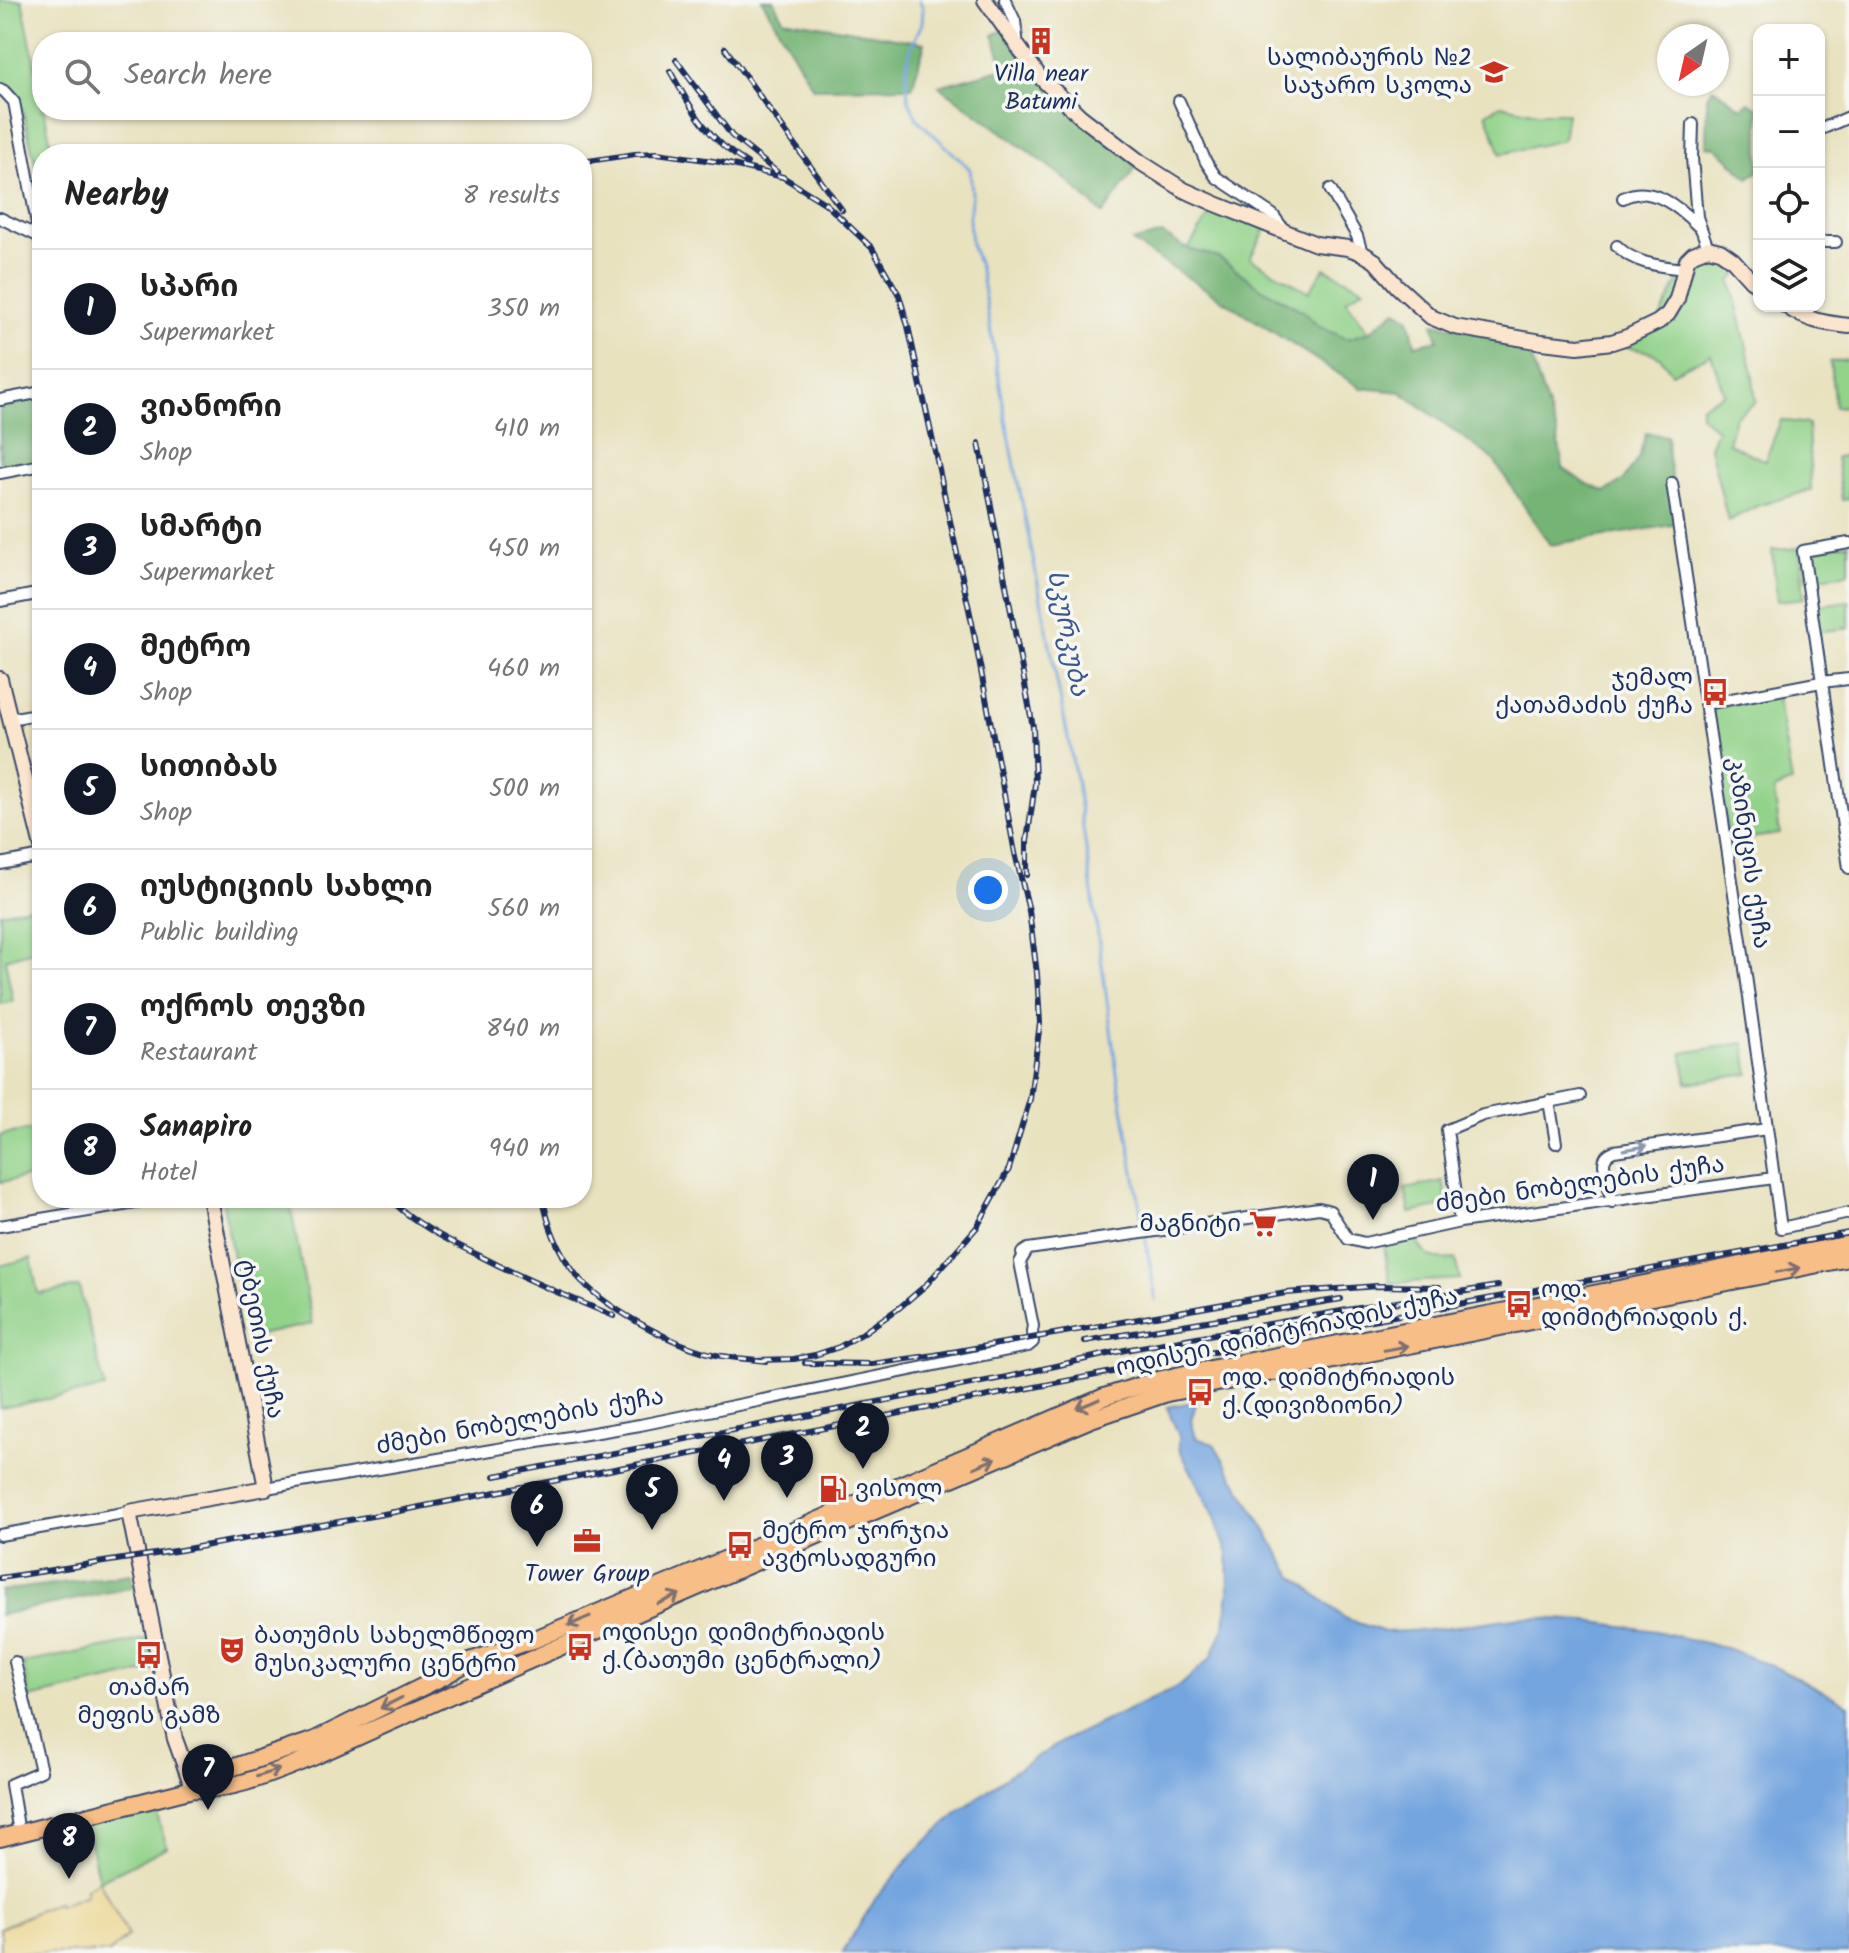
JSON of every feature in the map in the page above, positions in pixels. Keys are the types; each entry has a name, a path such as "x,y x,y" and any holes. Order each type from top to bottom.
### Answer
{"main road":[{"name":"ოდისეი დიმიტრიადის ქუჩა","path":"460,1667 533,1640 1104,1397 1154,1381 1849,1244"},
{"name":"ოდისეი დიმიტრიადის ქუჩა","path":"465,1689 809,1538 1128,1405 1167,1393 1849,1258"},
{"path":"492,1653 496,1662 495,1675"},
{"path":"193,1789 205,1774 315,1740 460,1667"},
{"path":"0,1838 193,1789 210,1791 277,1771 465,1689 459,1680 460,1667"}],"street":[{"path":"985,0 1039,76 1073,110 1155,172 1199,198 1316,244 1362,253 1375,261 1431,317 1455,327 1578,346 1612,342 1658,322 1668,314 1677,299 1687,260 1708,248 1720,251 1733,260 1753,281"},
{"path":"1005,0 1015,21 1018,48"},
{"path":"0,89 14,102 32,195"},
{"path":"1179,101 1206,162 1216,177 1273,215 1285,231"},
{"path":"1825,127 1849,117"},
{"path":"1693,124 1692,158 1697,217 1708,248"},
{"path":"1330,189 1357,236 1362,253"},
{"path":"1623,198 1633,192 1659,197 1681,209 1703,232"},
{"path":"0,218 32,233"},
{"path":"1825,242 1836,242"},
{"path":"1617,246 1635,259 1684,269"},
{"path":"1795,312 1822,322 1849,326"},
{"path":"0,400 32,394"},
{"path":"0,473 32,467"},
{"name":"კაზინეცის ქუჩა","path":"1672,483 1781,1228 1849,1213"},
{"path":"1849,543 1803,551 1849,868"},
{"path":"0,601 32,595"},
{"path":"0,679 32,807"},
{"path":"1705,704 1849,679"},
{"path":"10,719 32,715"},
{"path":"0,864 32,858"},
{"path":"1460,1222 1447,1130 1483,1115 1580,1096"},
{"path":"1549,1101 1556,1143"},
{"path":"1612,1202 1604,1165 1608,1154 1767,1129"},
{"name":"ძმები ნობელების ქუჩა","path":"0,1535 640,1425 1028,1346 1033,1342 1032,1331 1016,1263 1020,1254 1028,1249 1319,1208 1330,1211 1348,1239 1365,1243 1460,1222 1774,1178"},
{"path":"0,1226 106,1208"},
{"name":"ტბეთის ქუჩა","path":"212,1208 266,1488"},
{"path":"129,1512 175,1739 193,1789"},
{"path":"15,1662 41,1771 11,1784 19,1833"}],"green space":[{"path":"0,0 22,0 32,50 32,120 46,120 51,144 32,144 32,150 22,107 12,91 0,83"},
{"path":"762,0 773,0 783,19 925,43 912,87 813,88"},
{"path":"1005,29 1027,62 1140,162 1103,214 1062,176 939,86 1005,68 993,35"},
{"path":"1707,96 1725,96 1742,108 1749,102 1753,105 1753,175 1748,178 1716,147 1706,146"},
{"path":"1501,105 1537,113 1567,113 1563,140 1501,154 1486,113"},
{"path":"1216,204 1269,224 1250,258 1309,292 1324,268 1364,288 1346,300 1369,332 1347,339 1319,327 1303,311 1188,249"},
{"path":"1162,234 1188,249 1218,257 1264,290 1303,311 1319,327 1347,339 1369,332 1396,310 1409,318 1415,345 1438,340 1433,323 1524,339 1557,433 1563,468 1605,492 1623,481 1639,457 1646,433 1667,436 1679,524 1550,545 1493,459 1401,392 1361,388 1132,242"},
{"path":"1708,248 1741,270 1731,281 1752,369 1756,402 1735,417 1728,443 1765,461 1781,420 1808,424 1811,490 1757,506 1728,521 1710,447 1717,429 1701,416 1701,406 1724,394 1711,354 1672,373 1660,357 1650,352 1605,343 1658,322 1684,269"},
{"path":"1849,360 1849,406 1835,407 1830,362"},
{"path":"32,398 32,463 0,470 0,403"},
{"path":"1849,455 1849,499 1842,500 1836,457"},
{"path":"1849,543 1849,573 1807,579 1803,551"},
{"path":"1800,548 1804,598 1777,601 1772,550"},
{"path":"1849,601 1849,628 1814,632 1811,606"},
{"path":"1777,696 1792,782 1774,790 1780,834 1728,841 1711,707"},
{"path":"32,906 32,951 5,959 13,1001 0,1004 0,913"},
{"path":"1744,1043 1749,1074 1687,1083 1682,1053"},
{"path":"32,1130 32,1177 0,1182 0,1135"},
{"path":"1443,1181 1448,1205 1410,1213 1405,1189"},
{"path":"224,1208 291,1208 312,1324 248,1337"},
{"path":"1412,1233 1428,1256 1455,1259 1460,1279 1390,1283 1383,1239"},
{"path":"31,1258 38,1294 79,1287 105,1388 0,1408 0,1266"},
{"path":"131,1574 134,1587 0,1615 0,1591"},
{"path":"148,1638 155,1670 29,1698 23,1663"},
{"path":"155,1809 167,1847 99,1881 84,1826"}],"sand":[{"path":"99,1881 128,1936 109,1953 0,1953 0,1928 58,1902 59,1906 86,1895 86,1888"}],"water":[{"path":"1197,1401 1191,1420 1196,1438 1214,1444 1292,1575 1346,1619 1385,1632 1428,1630 1521,1617 1587,1621 1656,1631 1729,1649 1779,1669 1849,1705 1849,1953 842,1953 876,1898 914,1853 957,1813 1011,1773 1065,1740 1181,1685 1211,1658 1225,1625 1229,1590 1228,1554 1214,1516 1179,1448 1179,1436 1167,1407"}],"waterway":[{"name":"სკურკუბა","path":"919,0 923,8 922,24 911,47 906,68 908,98 917,119 970,169 971,244 980,269 1077,784 1117,1073 1156,1300"}],"railway":[{"path":"725,48 842,210"},
{"path":"676,60 732,136 777,172"},
{"path":"670,71 711,134 747,163"},
{"path":"592,160 657,153 720,162 783,177 826,204 872,248 899,295 908,326 972,623 1015,853 1029,911 1040,1023 1030,1099 1009,1169 977,1227 926,1285 860,1335 839,1347 815,1355 757,1360"},
{"path":"979,443 1033,727 1035,784 1027,841 1027,875"},
{"path":"399,1208 454,1243 614,1316"},
{"path":"545,1208 558,1246 574,1272 619,1311 660,1334 699,1350 766,1361"},
{"path":"0,1578 389,1513 1355,1323 1849,1233"},
{"path":"805,1363 872,1364 935,1355 1286,1293 1377,1286 1439,1287"},
{"path":"495,1476 1007,1377 1125,1350 1498,1286"},
{"path":"1085,1341 1341,1299"}],"place":[{"name":"Villa near Batumi","path":"1041,41"},
{"name":"სალიბაურის №2 საჯარო სკოლა","path":"1494,72"},
{"name":"ჯემალ ქათამაძის ქუჩა","path":"1715,692"},
{"name":"სპარი","path":"1373,1220"},
{"name":"მაგნიტი","path":"1263,1224"},
{"name":"ოდ. დიმიტრიადის ქ.","path":"1519,1304"},
{"name":"ოდ. დიმიტრიადის ქ.(დივიზიონი)","path":"1200,1392"},
{"name":"ვიანორი","path":"863,1469"},
{"name":"ვისოლ","path":"833,1489"},
{"name":"სმარტი","path":"787,1498"},
{"name":"მეტრო","path":"724,1501"},
{"name":"სითიბას","path":"652,1530"},
{"name":"Tower Group","path":"587,1541"},
{"name":"მეტრო ჯორჯია ავტოსადგური","path":"740,1545"},
{"name":"იუსტიციის სახლი","path":"537,1547"},
{"name":"ოდისეი დიმიტრიადის ქ.(ბათუმი ცენტრალი)","path":"580,1647"},
{"name":"ბათუმის სახელმწიფო მუსიკალური ცენტრი","path":"232,1650"},
{"name":"თამარ მეფის გამზ","path":"149,1655"},
{"name":"ოქროს თევზი","path":"208,1810"},
{"name":"Sanapiro","path":"69,1879"}]}
